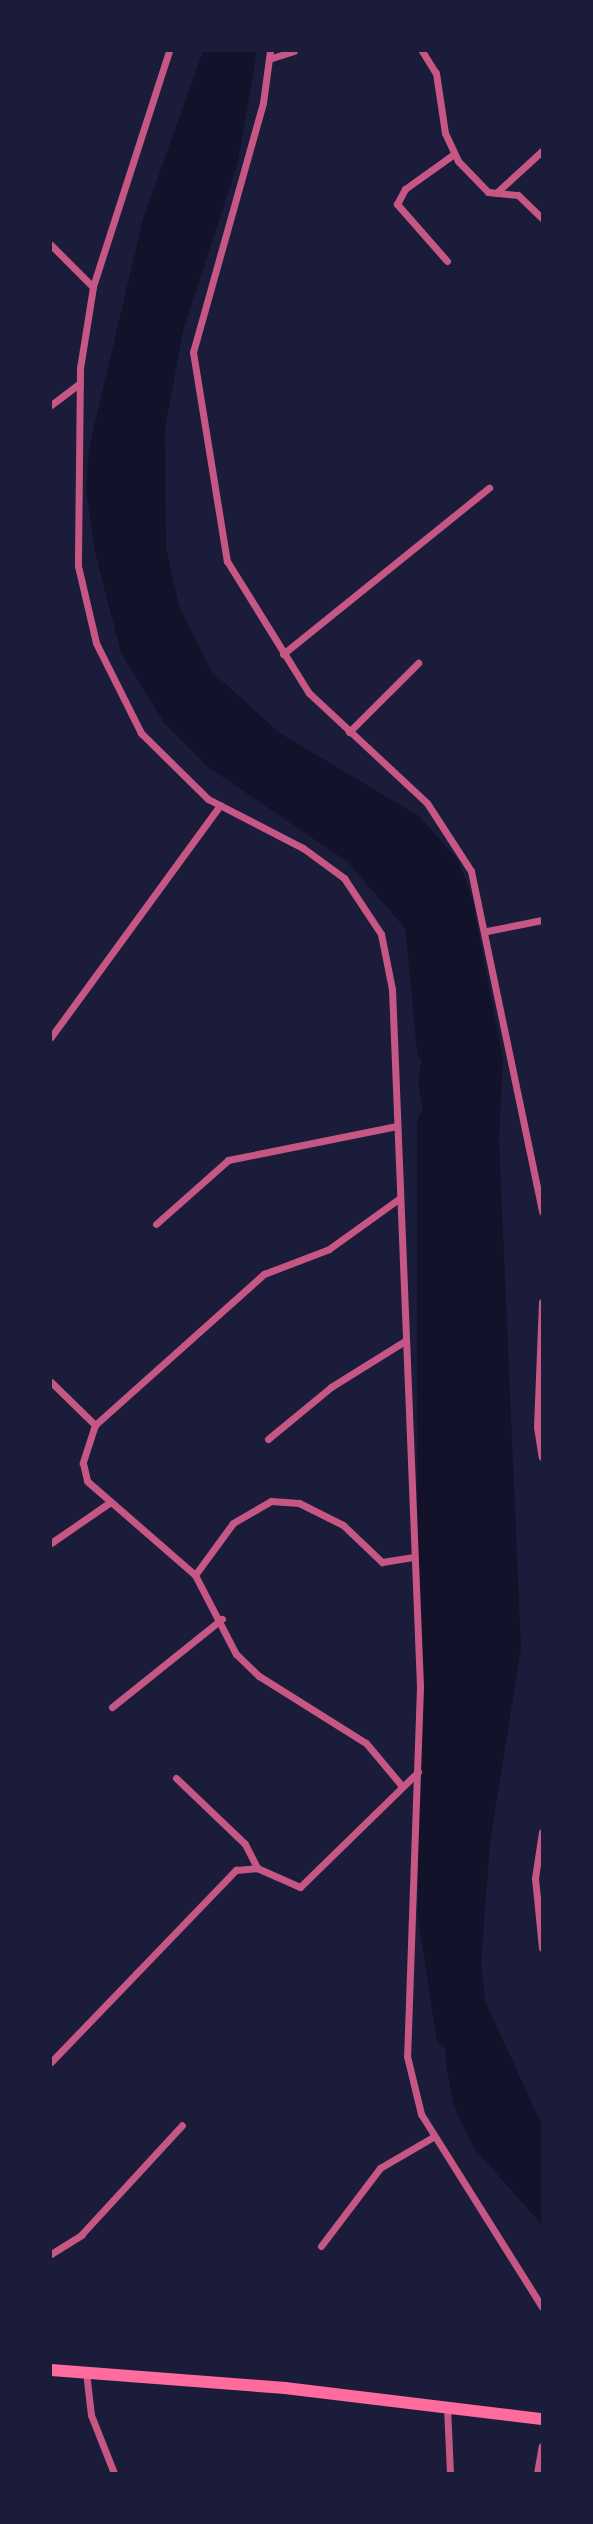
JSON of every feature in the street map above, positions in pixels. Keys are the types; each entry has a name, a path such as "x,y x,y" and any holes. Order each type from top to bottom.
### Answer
{"main road":[{"path":"51,2371 86,2371 542,2419"}],"street":[{"path":"169,51 93,288 80,383 78,566 96,643 141,733 192,787 323,861 373,918 392,989 413,1557 418,1772 407,2056 415,2099 433,2137 542,2306"},
{"path":"294,51 269,55 263,103 193,352 227,561 283,654 349,732 447,827 471,871 487,931 542,1212"},
{"path":"422,51 436,73 454,154 481,187 496,193 518,195 542,218"},
{"path":"496,193 542,151"},
{"path":"447,261 397,204 405,188 454,154"},
{"path":"51,245 93,288"},
{"path":"51,405 80,383"},
{"path":"283,654 489,488"},
{"path":"349,732 418,663"},
{"path":"51,1037 220,805"},
{"path":"487,931 542,920"},
{"path":"156,1224 228,1160 397,1126"},
{"path":"400,1198 329,1249 264,1273 95,1425 82,1471 109,1503 195,1575 246,1665 366,1743 402,1786"},
{"path":"542,1302 537,1427 542,1457"},
{"path":"268,1439 331,1387 405,1341"},
{"path":"51,1382 95,1425"},
{"path":"195,1575 233,1523 271,1500 299,1503 343,1525 382,1562 413,1557"},
{"path":"51,1543 109,1503"},
{"path":"112,1707 222,1619"},
{"path":"51,2062 236,1870 257,1868 300,1887 418,1772"},
{"path":"176,1778 245,1843 257,1868"},
{"path":"542,1832 535,1878 542,1948"},
{"path":"51,2254 81,2235 182,2125"},
{"path":"321,2246 380,2168 433,2137"},
{"path":"86,2371 91,2415 114,2473"},
{"path":"447,2407 450,2473"},
{"path":"537,2473 542,2446"}],"shaded area":[{"path":"203,51 257,51 238,162 183,331 165,429 166,548 179,606 211,671 281,734 419,816 458,860 472,898 503,1059 499,1139 521,1648 490,1843 481,1962 485,2001 542,2125 542,2225 473,2147 454,2106 446,2065 437,1186 418,1083 435,980 416,941 348,862 208,767 165,724 121,653 95,552 86,488 89,448 143,219"}],"waterway":[{"path":"420,914 433,1048"},
{"path":"433,1123 434,1916 452,2034"}]}
